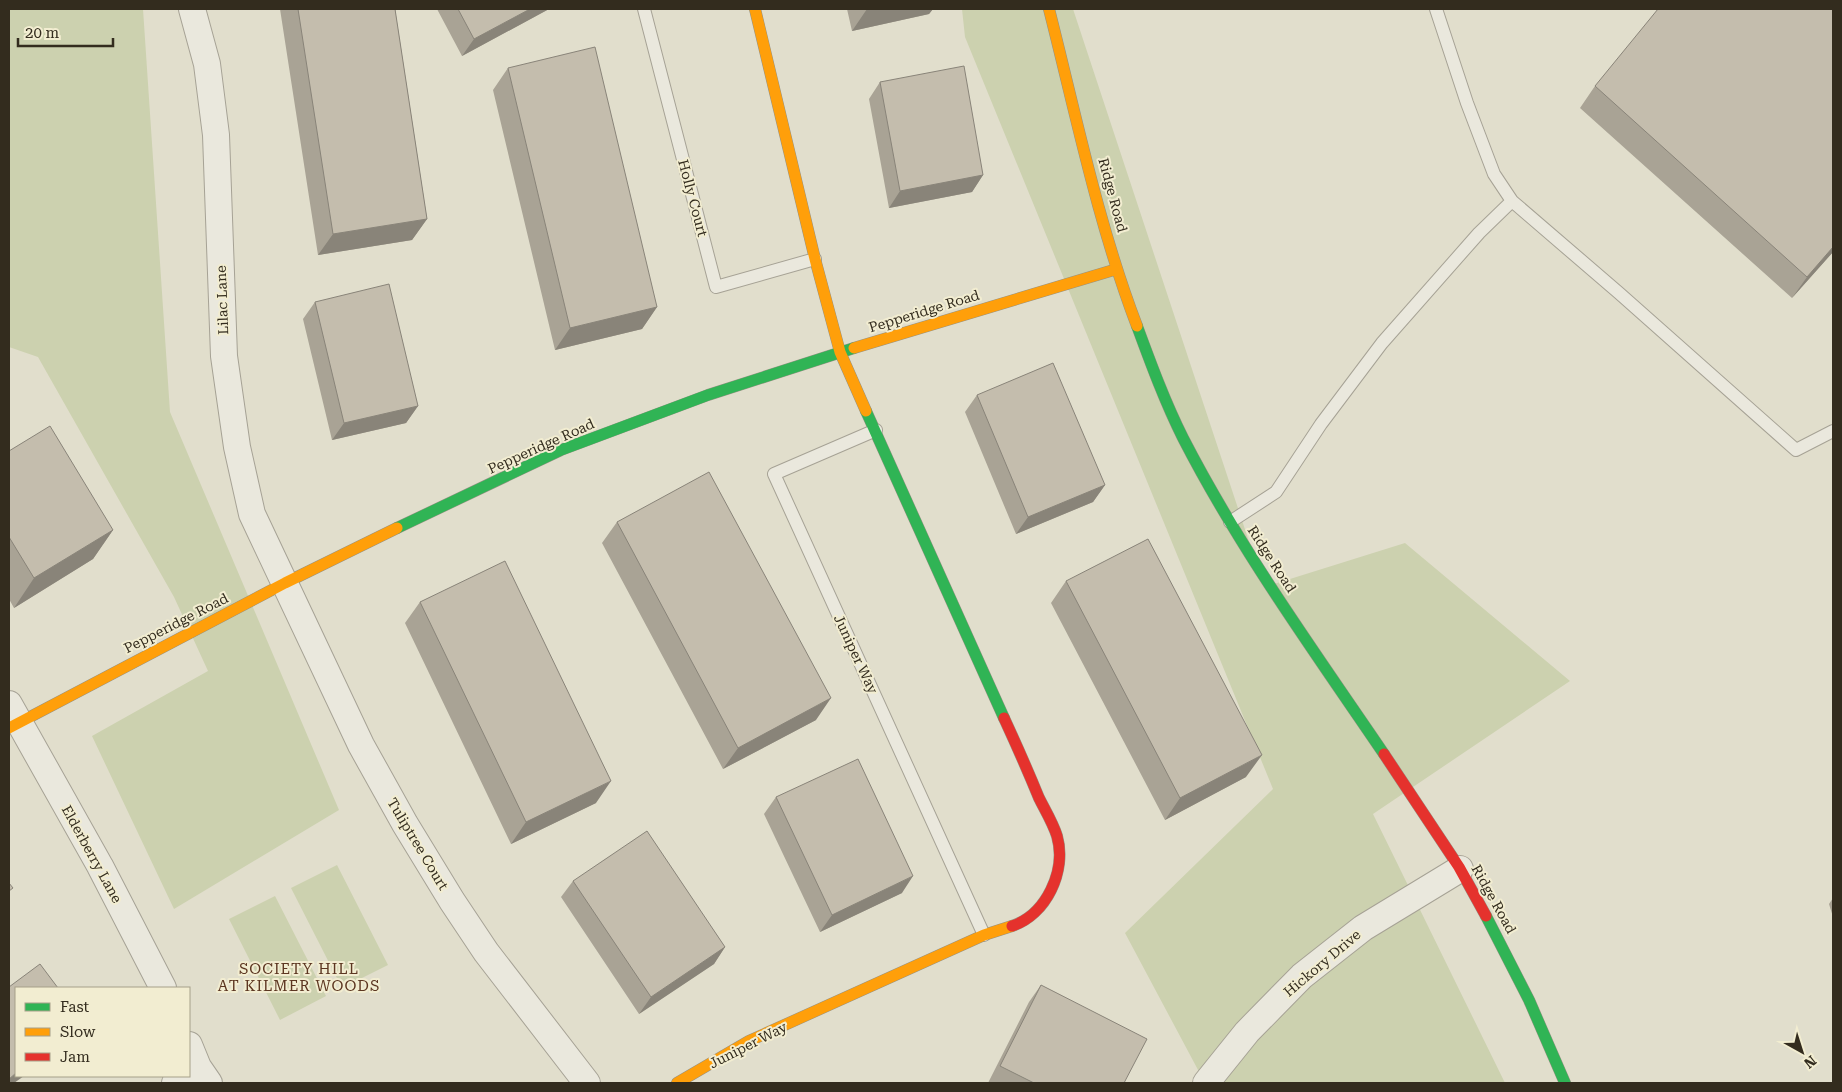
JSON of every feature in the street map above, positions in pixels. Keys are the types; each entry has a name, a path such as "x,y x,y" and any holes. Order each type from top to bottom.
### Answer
{"street":[{"name":"Lilac Lane","path":"192,9 207,64 216,135 224,356 237,447 252,514 285,583"},
{"path":"755,9 815,259 840,352"},
{"name":"Ridge Road","path":"1049,9 1117,269 1140,337 1177,424 1212,492 1249,552 1460,869 1512,964 1565,1083"},
{"name":"Pepperidge Road","path":"12,718 285,583 561,450 708,395 840,352 1117,269"},
{"name":"Juniper Way","path":"678,1083 749,1041 984,935 1019,924 1041,907 1054,885 1059,862 1057,837 840,352"},
{"name":"Tuliptree Court","path":"285,583 361,745 429,865 486,952 587,1083"},
{"name":"Elderberry Lane","path":"12,718 100,866 162,987"},
{"name":"Hickory Drive","path":"1206,1083 1247,1032 1302,976 1363,928 1460,869"}],"lane":[{"name":"Holly Court","path":"644,9 716,287 815,259"},
{"path":"1436,9 1467,103 1494,174 1512,201 1796,450 1833,431"},
{"path":"1230,522 1276,492 1321,424 1382,343 1479,233 1512,201"},
{"name":"Juniper Way","path":"876,430 774,474 984,935"}],"green space":[{"path":"9,9 143,9 170,412 339,810 174,909 92,736 208,671 174,597 38,357 9,347"},
{"path":"962,9 1073,9 1264,587 1405,543 1570,681 1373,814 1505,1083 1205,1083 1125,933 1273,789 965,37"},
{"path":"337,865 388,965 342,988 291,888"},
{"path":"275,896 326,996 280,1020 229,919"}],"building":[{"path":"298,9 395,9 427,219 333,234"},
{"path":"458,9 530,9 474,39"},
{"path":"1658,9 1833,9 1833,247 1807,277 1595,86"},
{"path":"595,47 657,307 570,328 508,68"},
{"path":"964,66 983,175 900,191 880,82"},
{"path":"389,284 418,406 344,423 315,302"},
{"path":"1053,363 1105,485 1028,517 977,395"},
{"path":"50,426 113,530 34,578 9,537 9,451"},
{"path":"709,472 831,698 738,748 617,522"},
{"path":"1148,539 1262,755 1180,798 1066,581"},
{"path":"505,561 611,781 526,822 420,602"},
{"path":"858,759 913,876 832,915 776,797"},
{"path":"647,831 725,947 651,997 573,881"},
{"path":"9,883 13,888 9,891"},
{"path":"40,964 57,987 15,987 15,1074 9,1079 9,987"},
{"path":"1041,985 1147,1039 1124,1083 1034,1083 1000,1066"}],"traffic: fast":[{"path":"1137,326 1170,411 1205,479 1253,560 1384,754"},
{"path":"397,528 561,450 708,395 854,348"},
{"path":"866,411 1004,718"},
{"path":"1486,916 1529,1000 1565,1083"}],"traffic: slow":[{"path":"755,9 815,259 840,352 866,411"},
{"path":"1049,9 1099,209 1137,326"},
{"path":"854,348 1117,269"},
{"path":"9,728 285,583 397,528"},
{"path":"677,1083 749,1041 984,935 1012,926"}],"traffic: jam":[{"path":"1004,718 1053,826 1059,849 1056,877 1044,902 1035,912 1012,926"},
{"path":"1384,754 1459,867 1486,916"}],"district":[{"name":"SOCIETY HILL AT KILMER WOODS","path":"299,978"}]}
